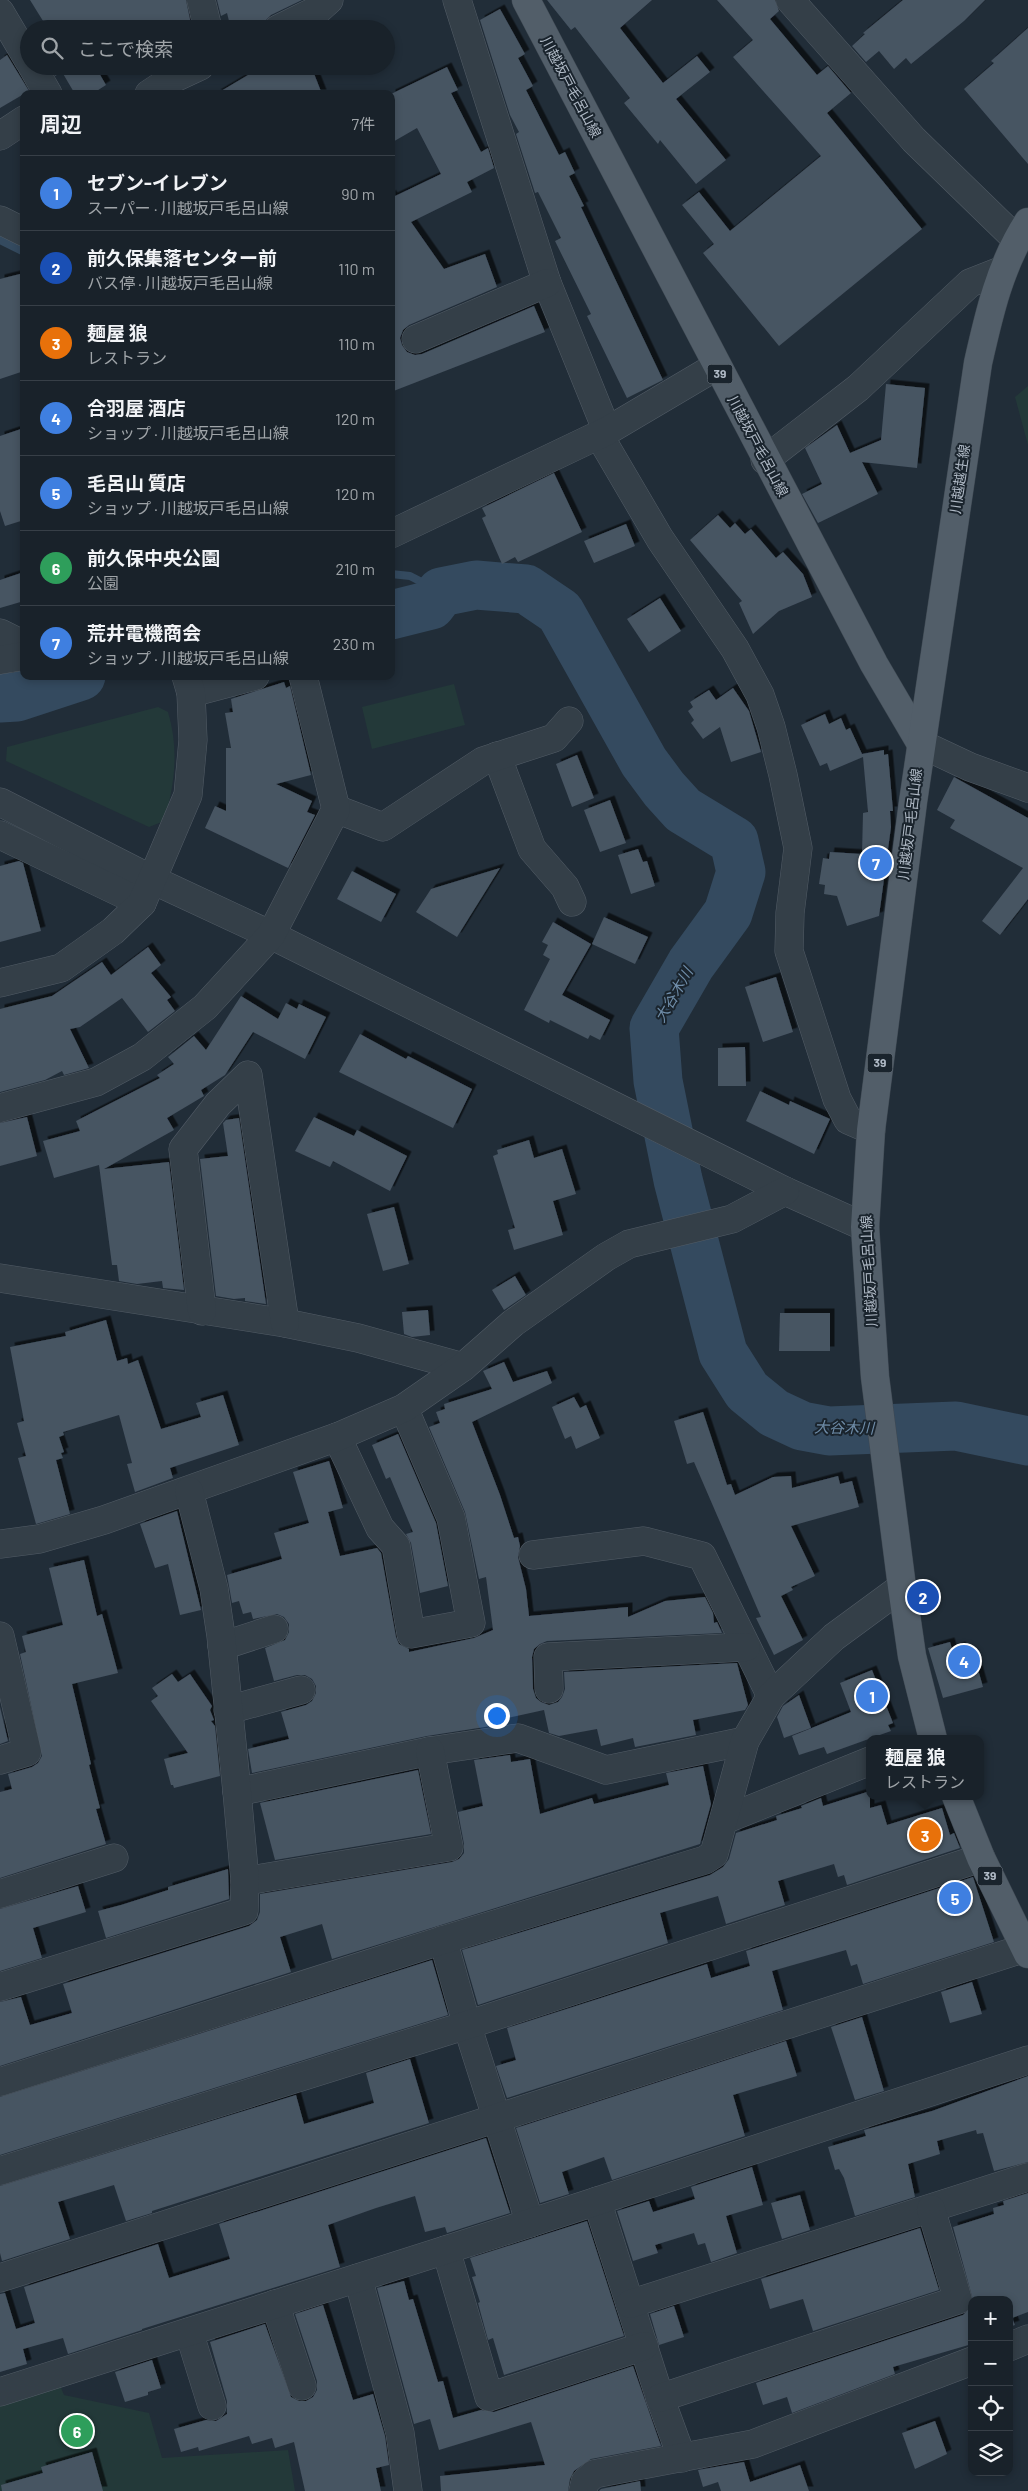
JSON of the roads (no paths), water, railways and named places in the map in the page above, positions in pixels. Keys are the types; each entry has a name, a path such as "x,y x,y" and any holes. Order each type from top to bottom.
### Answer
{"main road":[{"name":"川越坂戸毛呂山線","path":"526,0 765,460 874,664 921,744 871,1130 865,1227 876,1383 912,1656 929,1735"},
{"name":"川越越生線","path":"921,744 977,372 989,312 1003,270 1022,231"},
{"name":"39","path":"958,1800 981,1858 1027,1951"}],"street":[{"path":"201,0 206,20"},
{"path":"296,20 319,9 329,0"},
{"path":"457,0 547,283 603,433 660,538 735,649 760,695 783,774 798,848 790,914 789,951 837,1099 848,1120 871,1130"},
{"path":"790,0 914,140 1022,231"},
{"path":"0,12 20,46"},
{"path":"37,75 46,90"},
{"path":"166,89 187,75"},
{"path":"0,136 20,123"},
{"path":"0,220 20,230"},
{"path":"765,460 858,388 970,284 1003,270"},
{"path":"416,339 547,283"},
{"path":"395,532 603,433 717,366"},
{"path":"0,633 20,643"},
{"path":"0,660 20,657"},
{"path":"0,982 61,968 113,931 147,891 188,795 193,740 188,683 217,680"},
{"path":"0,1108 96,1082 142,1057 205,1007 271,935 336,809 304,680"},
{"path":"336,809 382,826 483,761 554,738 568,721"},
{"path":"921,744 970,767 1028,788"},
{"path":"497,756 532,849 565,887 572,902"},
{"path":"0,802 147,891"},
{"path":"0,836 271,935 728,1163 865,1227"},
{"path":"202,1311 183,1149 218,1104 248,1075 285,1323"},
{"path":"0,1544 39,1538 104,1520 338,1437 404,1408 463,1367 513,1323 606,1257 629,1244 732,1219 785,1191"},
{"path":"0,1278 285,1323 358,1338 463,1367"},
{"path":"338,1437 380,1528 396,1546 411,1634 472,1623 451,1518 404,1408"},
{"path":"0,1987 244,1911 244,1881 237,1792 222,1646 214,1589 189,1491"},
{"path":"533,1555 644,1541 702,1556 770,1696"},
{"path":"0,2082 443,1940 705,1860 714,1854 745,1742 770,1696 834,1637 902,1587"},
{"path":"222,1646 274,1630"},
{"path":"0,1636 27,1752 0,1760"},
{"path":"549,1689 548,1657 746,1647"},
{"path":"228,1710 301,1690"},
{"path":"237,1792 430,1750 518,1738 606,1770 745,1742"},
{"path":"244,1881 449,1847 430,1750"},
{"path":"724,1820 866,1763"},
{"path":"0,1894 114,1858"},
{"path":"0,2171 467,2025 981,1858"},
{"path":"443,1940 467,2025 530,2223"},
{"path":"0,2278 1027,1951"},
{"path":"0,2392 530,2223 1028,2060"},
{"path":"630,2304 1028,2177"},
{"path":"598,2200 660,2398 682,2458"},
{"path":"660,2398 958,2300 931,2209"},
{"path":"446,2250 489,2397 644,2346"},
{"path":"358,2278 400,2433 408,2491"},
{"path":"274,2304 302,2386"},
{"path":"189,2332 212,2406"},
{"path":"1013,2345 1028,2339"},
{"path":"583,2491 585,2482 594,2474 753,2444 968,2363"}],"waterway":[{"path":"0,240 20,250"},
{"path":"395,574 410,576 441,592"},
{"name":"大谷木川","path":"395,614 431,605 441,592 476,585 526,589 560,612 644,762 664,789 683,810 734,841 741,872 728,913 691,964 654,1028 658,1081 678,1180 723,1353 747,1391 774,1413 802,1426 829,1431 956,1426 1028,1441"},
{"name":"大谷木川","path":"0,698 17,697 69,680"}],"place":[{"name":"荒井電機商会","path":"876,863"},
{"name":"前久保集落センター前","path":"923,1597"},
{"name":"合羽屋 酒店","path":"964,1661"},
{"name":"セブン-イレブン","path":"872,1696"},
{"name":"麺屋 狼","path":"925,1835"},
{"name":"毛呂山 質店","path":"955,1898"},
{"name":"前久保中央公園","path":"77,2431"}]}
